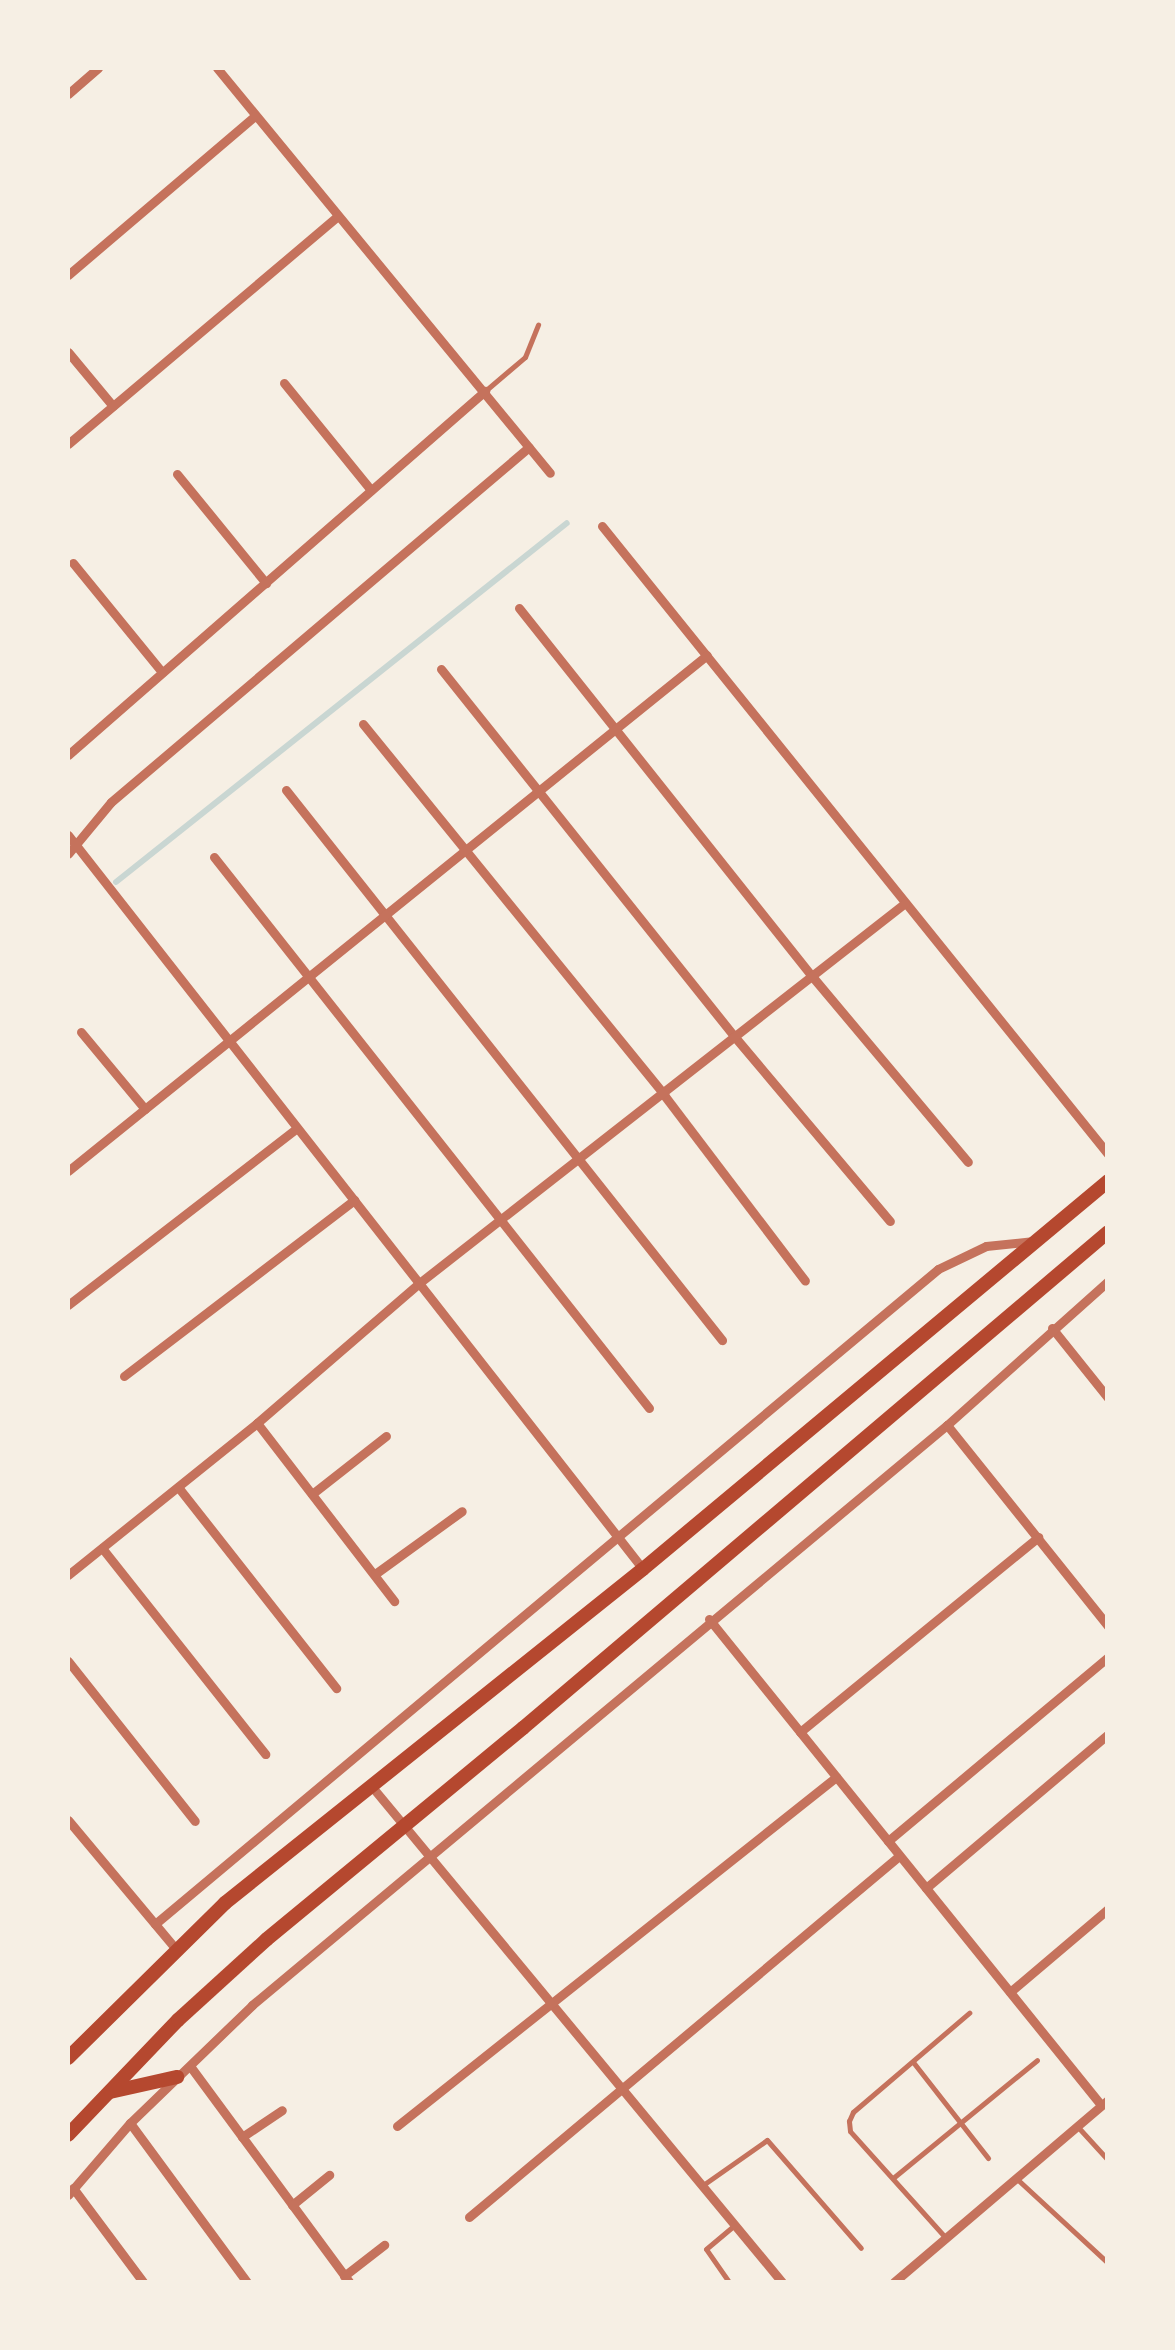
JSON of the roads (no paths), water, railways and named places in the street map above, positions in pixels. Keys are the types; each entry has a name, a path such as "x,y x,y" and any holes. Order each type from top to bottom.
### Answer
{"main road":[{"path":"68,2058 225,1903 643,1569 1108,1182"},
{"path":"68,2136 267,1939 1104,1236"},
{"path":"109,2092 176,2078"}],"street":[{"path":"68,94 98,68"},
{"path":"217,68 550,473"},
{"path":"68,275 255,116"},
{"path":"68,444 336,217"},
{"path":"68,352 112,406"},
{"path":"284,383 371,490"},
{"path":"68,755 485,391"},
{"path":"68,854 70,838 529,447"},
{"path":"177,474 266,582"},
{"path":"602,526 1108,1154"},
{"path":"73,563 162,672"},
{"path":"518,608 811,975 968,1162"},
{"path":"68,1172 617,732 707,655"},
{"path":"441,669 734,1036 890,1221"},
{"path":"362,724 664,1095 805,1281"},
{"path":"286,790 722,1340"},
{"path":"70,838 643,1569"},
{"path":"214,857 649,1408"},
{"path":"68,1575 178,1488 418,1284 905,903"},
{"path":"81,1032 145,1110"},
{"path":"68,1305 297,1128"},
{"path":"124,1376 354,1200"},
{"path":"155,1924 938,1269 986,1246 1037,1240"},
{"path":"143,2282 70,2192 130,2124 252,2005 947,1425 1108,1281"},
{"path":"1052,1328 1108,1398"},
{"path":"257,1422 394,1601"},
{"path":"947,1425 1108,1626"},
{"path":"312,1494 386,1436"},
{"path":"178,1488 336,1688"},
{"path":"375,1574 462,1511"},
{"path":"800,1732 1038,1537"},
{"path":"102,1548 265,1754"},
{"path":"710,1619 899,1856 1104,2102 894,2282"},
{"path":"888,1841 1108,1657"},
{"path":"68,1661 195,1821"},
{"path":"926,1888 1108,1734"},
{"path":"397,2126 836,1777"},
{"path":"373,1788 782,2282"},
{"path":"68,1820 176,1950"},
{"path":"469,2217 899,1856"},
{"path":"1010,1992 1108,1909"},
{"path":"190,2066 347,2279 384,2246"},
{"path":"242,2138 282,2110"},
{"path":"130,2124 246,2282"},
{"path":"292,2205 328,2176"}],"lane":[{"path":"485,391 525,357 538,325"},
{"path":"946,2237 850,2131 849,2121 853,2112 969,2012"},
{"path":"893,2178 1037,2060"},
{"path":"914,2062 988,2158"},
{"path":"1077,2126 1108,2160"},
{"path":"702,2186 767,2140 861,2248"},
{"path":"1017,2179 1108,2263"},
{"path":"729,2282 706,2249 733,2226"}],"waterway":[{"path":"116,882 567,523"}]}
